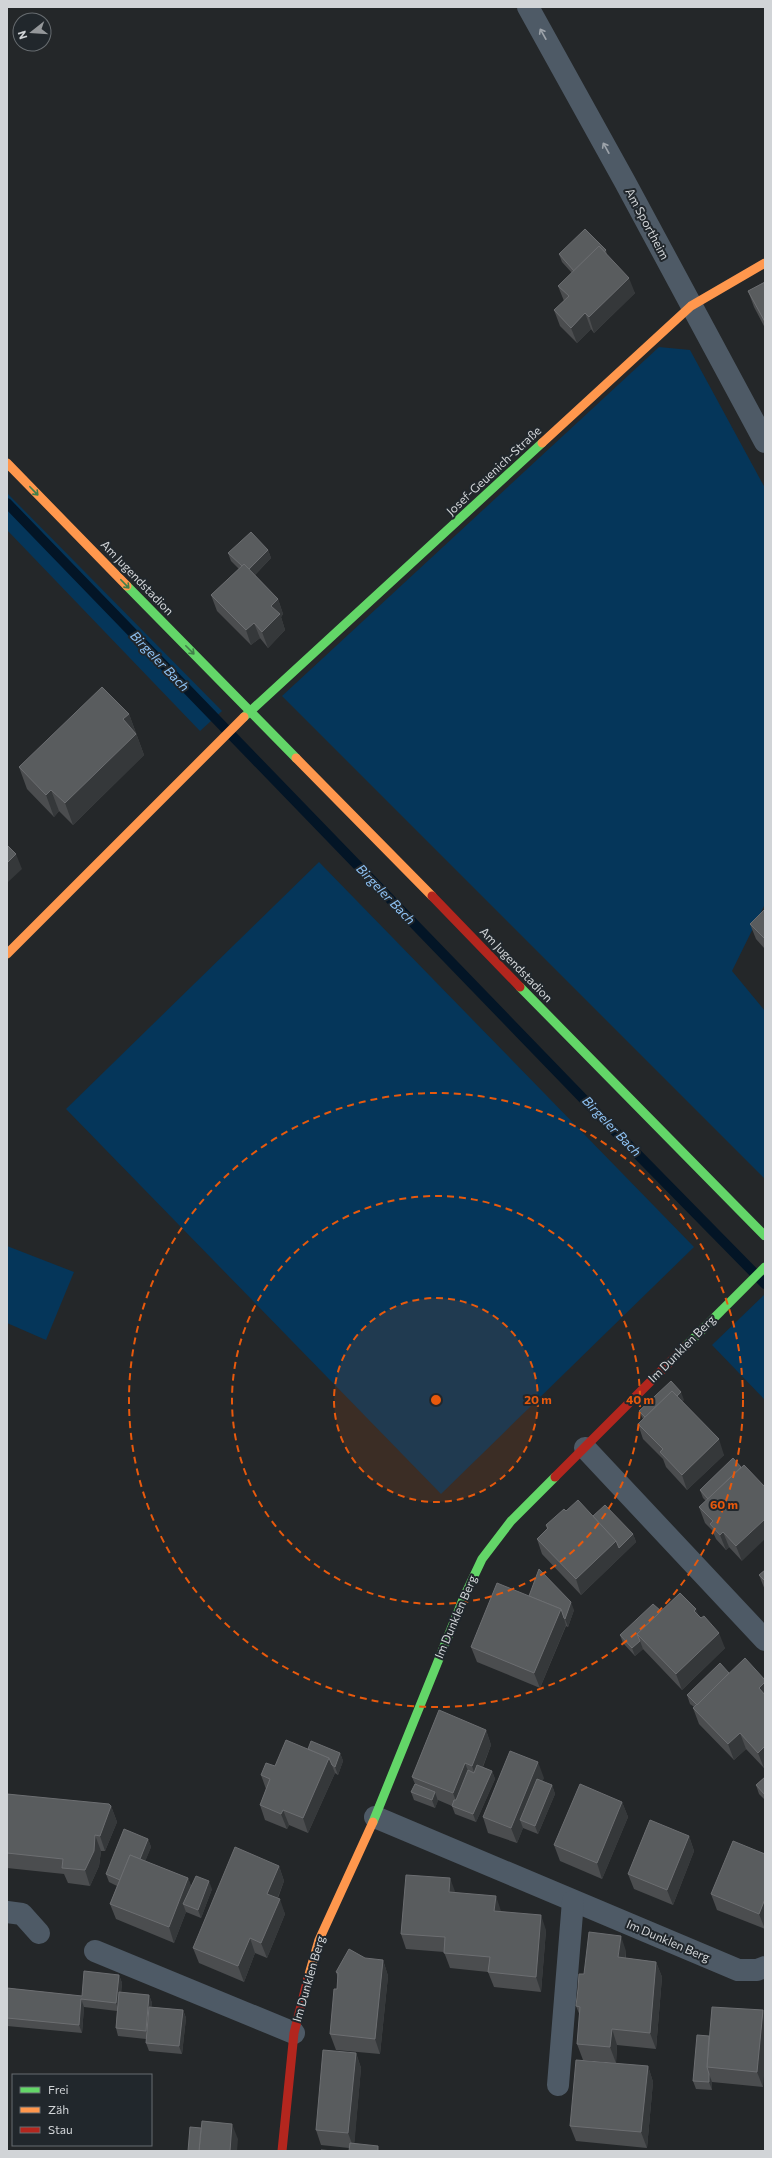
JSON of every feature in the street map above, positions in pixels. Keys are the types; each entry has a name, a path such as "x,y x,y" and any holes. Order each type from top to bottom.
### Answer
{"street":[{"name":"Am Sportheim","path":"528,7 625,182 765,442"},
{"name":"Josef-Geuenich-Straße","path":"250,711 691,306 765,263"},
{"name":"Am Jugendstadion","path":"7,463 765,1236"},
{"path":"7,954 250,711"},
{"name":"Im Dunklen Berg","path":"282,2151 294,2032 304,1988 319,1940 375,1817 464,1597 482,1559 512,1521 764,1268"},
{"path":"585,1448 765,1640"},
{"name":"Im Dunklen Berg","path":"375,1817 738,1970 757,1970 765,1967"},
{"path":"558,2085 573,1901"},
{"path":"7,1912 22,1914 39,1933"},
{"name":"Im Dunklen Berg","path":"95,1951 294,2032"}],"shaded area":[{"path":"659,347 690,350 765,488 765,904 732,971 765,1011 765,1179 282,696"},
{"path":"7,493 222,711 200,731 7,530"},
{"path":"319,862 694,1247 441,1494 66,1109"},
{"path":"7,1246 74,1272 46,1340 7,1323"},
{"path":"765,1294 765,1400 712,1345"}],"building":[{"path":"585,229 606,250 604,252 599,246 574,271 559,254"},
{"path":"599,246 629,278 589,317 585,313 571,328 554,310 569,296 558,286"},
{"path":"765,282 765,322 748,291"},
{"path":"251,532 268,550 249,569 244,564 242,566 228,553"},
{"path":"244,564 278,599 271,606 280,614 262,632 254,623 246,630 211,595"},
{"path":"102,687 129,714 123,719 136,734 65,803 51,790 46,795 19,767"},
{"path":"7,845 16,854 7,863"},
{"path":"765,909 765,939 750,924"},
{"path":"671,1381 681,1392 677,1396 672,1391 645,1417 639,1411"},
{"path":"672,1391 719,1439 682,1475 660,1452 663,1449 638,1424"},
{"path":"733,1458 741,1467 708,1499 700,1490"},
{"path":"744,1465 765,1487 765,1519 736,1546 723,1532 720,1535 710,1524 713,1521 699,1507"},
{"path":"578,1500 616,1541 576,1579 537,1539 548,1528 546,1525 564,1509 566,1511"},
{"path":"605,1505 633,1534 619,1548 616,1541 593,1516"},
{"path":"539,1569 571,1602 565,1619 561,1609 529,1596"},
{"path":"765,1570 765,1581 759,1575"},
{"path":"497,1583 561,1609 534,1673 471,1647"},
{"path":"680,1593 696,1609 694,1611 701,1618 704,1616 719,1633 676,1674 637,1634"},
{"path":"653,1604 661,1611 637,1634 640,1641 632,1648 620,1635"},
{"path":"745,1658 765,1680 759,1688 765,1695 765,1746 758,1753 740,1733 728,1744 693,1708"},
{"path":"720,1663 729,1673 697,1705 687,1695"},
{"path":"439,1710 486,1730 472,1766 465,1763 453,1793 412,1777"},
{"path":"286,1740 329,1758 303,1818 283,1810 281,1814 260,1805 270,1779 261,1775 266,1763 275,1766"},
{"path":"311,1741 340,1753 335,1767 332,1765 329,1758 308,1749"},
{"path":"510,1751 538,1762 511,1828 483,1817"},
{"path":"477,1765 492,1771 473,1814 452,1806 454,1800 456,1800 468,1770 474,1773"},
{"path":"765,1777 765,1795 756,1785"},
{"path":"537,1779 552,1785 535,1826 520,1820"},
{"path":"415,1784 435,1792 432,1800 411,1792"},
{"path":"580,1784 622,1802 597,1863 554,1845"},
{"path":"7,1794 109,1804 111,1806 100,1836 95,1835 94,1851 85,1870 62,1868 63,1859 7,1853"},
{"path":"650,1820 689,1836 667,1890 628,1874"},
{"path":"124,1829 148,1839 140,1859 130,1855 120,1880 106,1874"},
{"path":"733,1841 765,1854 765,1899 759,1914 711,1894"},
{"path":"235,1847 279,1866 267,1894 280,1899 261,1943 250,1938 238,1966 193,1948"},
{"path":"130,1855 188,1878 169,1927 110,1904"},
{"path":"406,1875 450,1878 449,1892 496,1896 494,1911 541,1915 536,1977 488,1972 490,1957 444,1953 445,1937 401,1934"},
{"path":"196,1876 209,1881 198,1910 183,1904"},
{"path":"589,1932 621,1936 618,1957 656,1962 650,2033 612,2029 610,2047 577,2044 580,2007 576,2006 579,1974 584,1974"},
{"path":"349,1949 365,1958 383,1960 375,2039 330,2034 334,1989 337,1989 338,1973 336,1972"},
{"path":"84,1971 119,1975 116,2003 81,1999 79,2025 7,2018 7,1988 82,1996"},
{"path":"119,1992 149,1995 146,2031 116,2028"},
{"path":"149,2007 183,2010 179,2046 146,2043"},
{"path":"712,2007 763,2010 757,2072 707,2067"},
{"path":"697,2035 709,2036 707,2067 709,2082 693,2081"},
{"path":"323,2050 356,2053 348,2133 316,2130"},
{"path":"576,2060 648,2066 641,2132 570,2126"},
{"path":"202,2121 232,2124 230,2151 199,2151"},
{"path":"190,2127 201,2128 199,2151 188,2151"},
{"path":"350,2143 378,2146 378,2151 349,2151"}],"waterway":[{"name":"Birgeler Bach","path":"7,503 597,1113 765,1284"}],"traffic: fast":[{"path":"244,717 542,443"},
{"path":"127,586 296,758"},
{"path":"520,987 765,1236"},
{"path":"686,1346 765,1267"},
{"path":"373,1822 464,1597 482,1559 511,1521 555,1477"}],"traffic: slow":[{"path":"542,443 691,306 765,263"},
{"path":"7,463 127,586"},
{"path":"7,954 244,717"},
{"path":"296,758 432,896"},
{"path":"308,1978 319,1940 373,1822"}],"traffic: jam":[{"path":"432,896 520,987"},
{"path":"555,1477 686,1346"},
{"path":"282,2151 294,2033 308,1978"}]}
